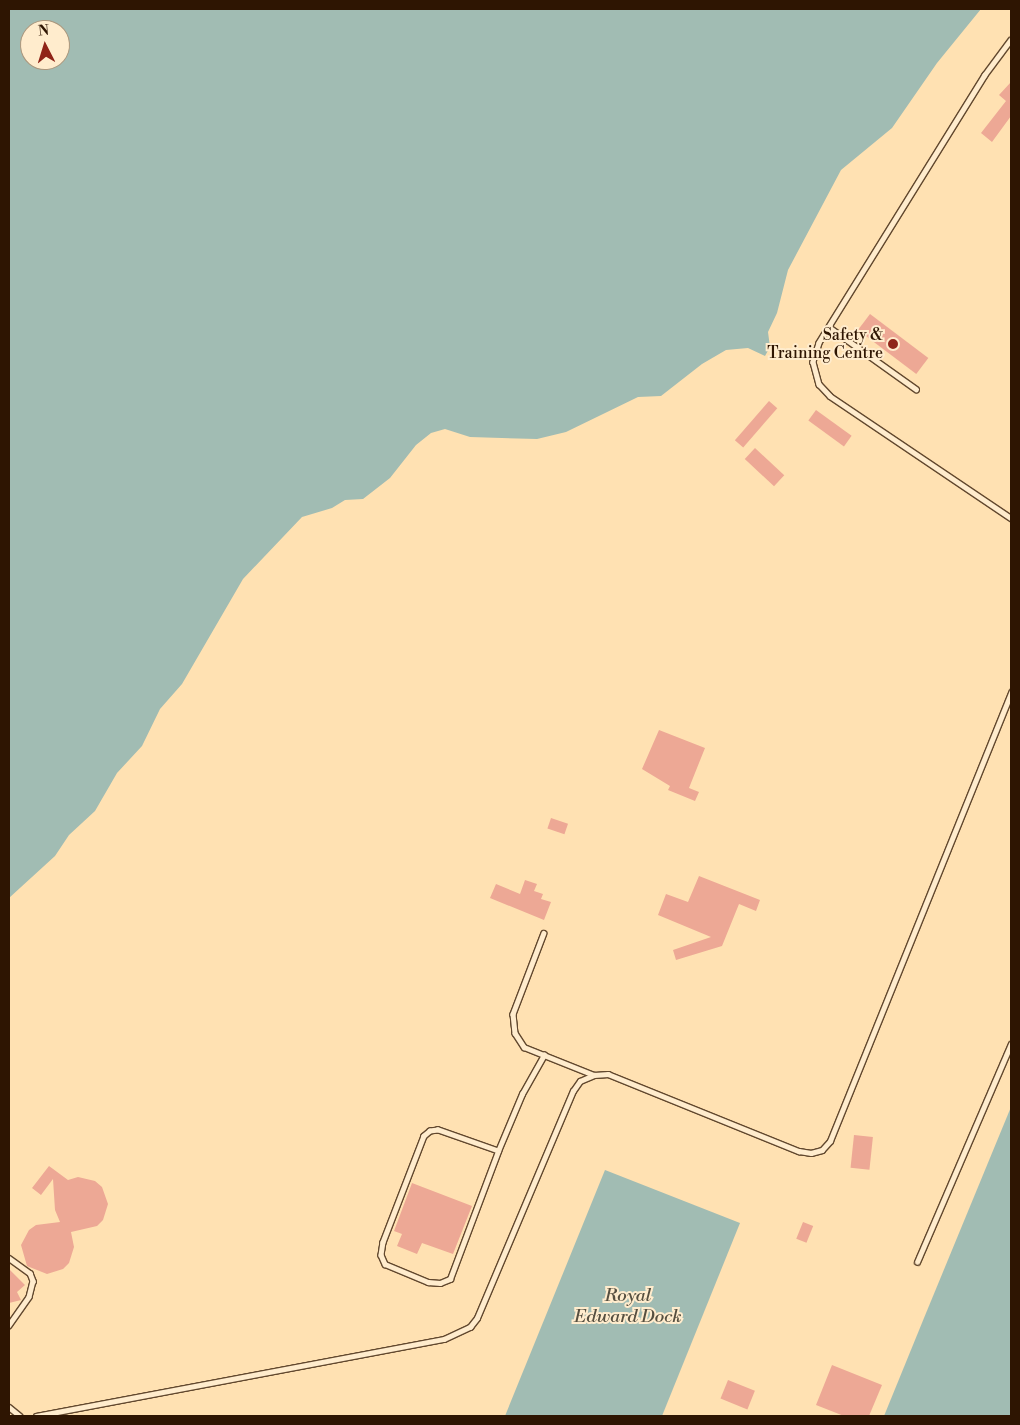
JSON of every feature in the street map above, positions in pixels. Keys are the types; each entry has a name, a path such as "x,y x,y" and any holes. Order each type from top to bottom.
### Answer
{"lane":[{"path":"1011,40 985,75 829,327 816,349 813,362 816,377 824,390 1011,518"},
{"path":"829,327 916,390"},
{"path":"36,1416 444,1339 470,1327 477,1318 573,1091 580,1081 594,1075 608,1074 799,1151 811,1153 822,1150 830,1142 1011,692"},
{"path":"544,934 513,1014 515,1034 524,1048 594,1075"},
{"path":"917,1262 1011,1044"},
{"path":"498,1151 438,1130 430,1131 424,1136 383,1242 381,1255 385,1264 428,1282 440,1283 450,1279 498,1151 522,1094 544,1056"},
{"path":"9,1258 30,1273 33,1281 29,1297 9,1326"},
{"path":"9,1407 20,1416"}],"water":[{"path":"9,9 981,9 937,63 892,128 841,170 788,270 777,313 768,332 770,347 765,356 748,348 726,350 702,364 661,396 638,397 566,432 537,439 470,437 445,429 431,433 416,445 390,478 363,499 345,500 332,508 302,517 243,579 182,684 160,709 142,746 117,773 95,811 69,835 55,856 9,898"},
{"path":"1011,1107 1011,1416 884,1416 924,1318"},
{"name":"Royal Edward Dock","path":"605,1170 740,1223 662,1416 505,1416"}],"building":[{"path":"1011,82 1011,116 992,142 981,133 1006,101 999,95"},
{"name":"Safety & Training Centre","path":"870,314 928,358 916,374 858,330"},
{"path":"769,401 777,408 743,447 735,440"},
{"path":"816,410 852,436 844,446 808,421"},
{"path":"755,448 784,475 774,486 745,459"},
{"path":"659,730 705,748 689,788 699,792 695,801 668,790 670,786 642,769"},
{"path":"551,818 568,824 564,834 547,828"},
{"path":"699,876 760,900 756,911 739,904 722,946 676,960 673,950 711,937 658,915 666,894 688,902"},
{"path":"525,880 537,884 534,891 543,894 541,899 551,902 544,920 490,898 496,884 520,894"},
{"path":"854,1135 873,1137 869,1170 851,1168"},
{"path":"49,1166 68,1180 78,1177 95,1181 102,1187 108,1204 103,1220 97,1226 71,1232 74,1247 69,1263 63,1269 47,1274 27,1266 21,1245 29,1230 36,1225 60,1222 55,1210 53,1179 41,1195 32,1188"},
{"path":"412,1183 472,1206 453,1254 422,1243 417,1254 397,1246 402,1234 394,1231"},
{"path":"803,1222 813,1226 806,1243 796,1239"},
{"path":"9,1269 25,1285 17,1292 21,1300 9,1303"},
{"path":"832,1365 882,1385 869,1416 844,1416 816,1405"},
{"path":"728,1380 755,1391 747,1409 721,1399"}],"place":[{"name":"Safety & Training Centre","path":"893,344"}]}
